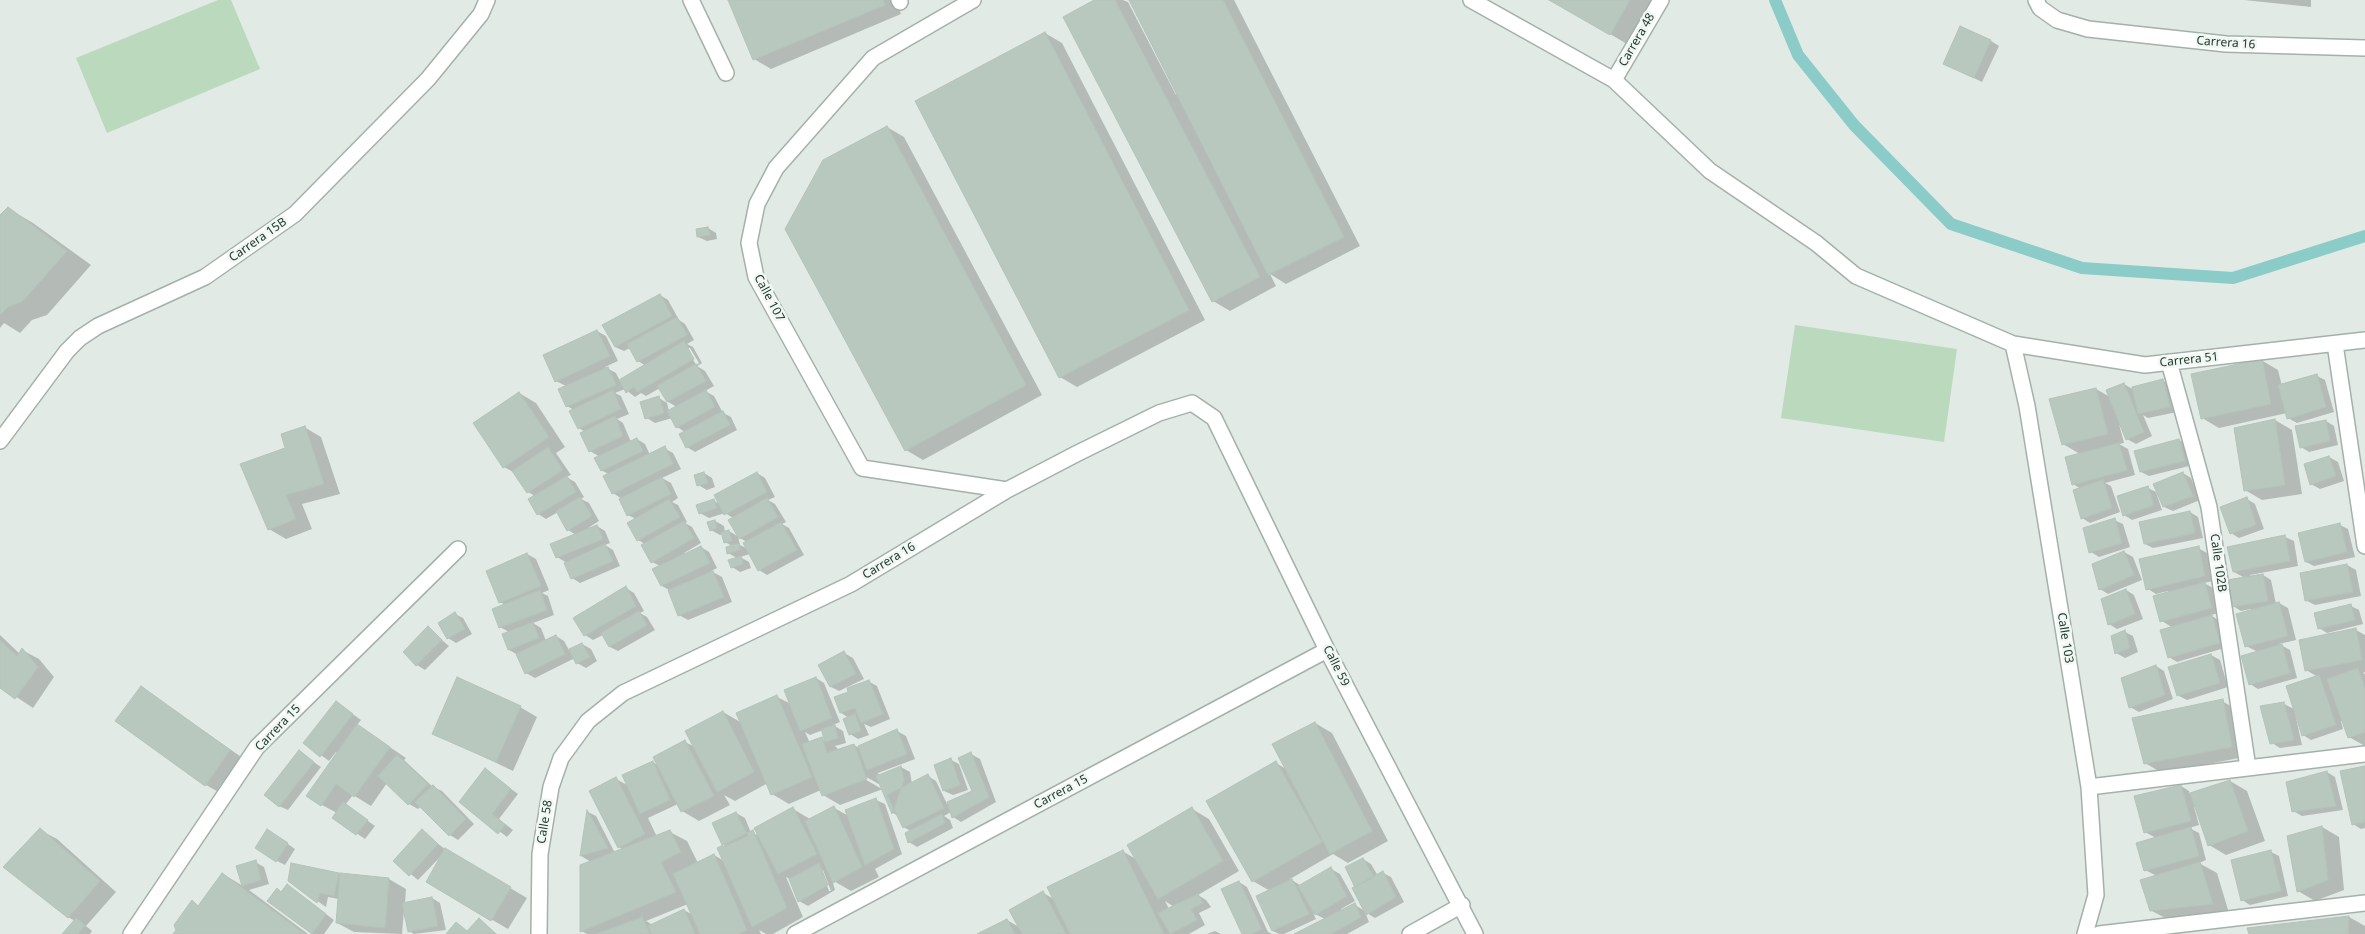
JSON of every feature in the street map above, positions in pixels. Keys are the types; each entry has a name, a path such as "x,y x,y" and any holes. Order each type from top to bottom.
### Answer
{"street":[{"name":"Carrera 15B","path":"0,441 66,351 80,338 98,326 205,277 295,214 428,79 481,14 487,0"},
{"path":"691,0 726,73"},
{"name":"Calle 107","path":"973,0 873,58 776,168 758,204 750,243 756,277 862,468 1007,490"},
{"name":"Carrera 51","path":"1471,0 1614,80 1710,171 1816,243 1856,276 2013,344 2145,365 2365,340"},
{"name":"Carrera 48","path":"1614,80 1660,0"},
{"name":"Carrera 16","path":"2036,0 2040,8 2057,20 2088,29 2226,44 2365,48"},
{"name":"Calle 103","path":"2013,344 2027,406 2089,787 2096,895 2085,934"},
{"path":"2335,344 2365,546"},
{"name":"Calle 102B","path":"2169,362 2209,507 2248,768"},
{"name":"Carrera 16","path":"588,721 623,692 851,584 1007,490 1159,413 1192,403"},
{"name":"Calle 59","path":"1192,403 1214,418 1327,650 1462,905 1475,934"},
{"name":"Carrera 15","path":"131,934 257,748 458,549"},
{"name":"Carrera 15","path":"795,934 1327,650"},
{"name":"Calle 58","path":"539,934 540,854 551,787 560,758 588,721"},
{"path":"2089,787 2365,754"},
{"path":"2099,934 2365,903"},
{"path":"1410,934 1462,905"}],"green space":[{"path":"218,0 231,0 260,69 107,133 76,58"},
{"path":"1795,325 1957,349 1944,442 1781,418"}],"building":[{"path":"728,0 883,0 885,5 753,60"},
{"path":"1094,0 1115,0 1260,277 1212,302 1063,17"},
{"path":"1129,0 1223,0 1344,237 1268,275"},
{"path":"1549,0 1630,0 1610,35"},
{"path":"1960,26 1991,40 1974,78 1943,64"},
{"path":"1045,32 1189,310 1059,378 915,101"},
{"path":"887,126 1026,385 905,451 785,229 823,160"},
{"path":"8,207 67,251 23,301 8,307 0,315 0,215"},
{"path":"708,227 710,235 697,237 696,229"},
{"path":"660,294 672,316 615,347 602,325"},
{"path":"677,317 687,335 637,362 627,344"},
{"path":"597,330 610,356 555,382 543,355"},
{"path":"684,341 694,359 637,392 634,387 626,393 619,380"},
{"path":"2262,359 2271,404 2201,419 2191,374"},
{"path":"696,364 706,381 667,402 657,386"},
{"path":"608,367 616,385 566,407 558,389"},
{"path":"2317,374 2326,407 2287,419 2278,385"},
{"path":"2163,379 2170,407 2138,414 2132,387"},
{"path":"2124,383 2144,432 2126,440 2106,390"},
{"path":"2096,388 2108,434 2062,445 2049,399"},
{"path":"613,390 621,409 578,429 569,411"},
{"path":"706,390 715,407 676,428 667,411"},
{"path":"519,392 549,437 503,468 473,423"},
{"path":"659,396 664,413 645,419 640,402"},
{"path":"723,411 730,425 686,448 679,434"},
{"path":"615,416 623,436 589,452 580,433"},
{"path":"2275,419 2285,485 2244,491 2234,428"},
{"path":"2326,420 2330,441 2300,448 2295,426"},
{"path":"305,426 324,484 286,495 296,519 268,530 240,464 285,448 281,434"},
{"path":"637,438 643,451 601,471 594,458"},
{"path":"2179,439 2185,461 2140,472 2134,451"},
{"path":"2119,443 2127,470 2072,485 2065,457"},
{"path":"665,446 673,464 612,494 603,476"},
{"path":"548,447 563,470 527,493 512,471"},
{"path":"2329,456 2336,476 2310,485 2304,464"},
{"path":"704,472 708,483 697,486 694,475"},
{"path":"757,472 767,492 724,515 714,495"},
{"path":"2183,472 2193,496 2163,507 2153,484"},
{"path":"567,476 576,492 537,515 528,499"},
{"path":"662,477 671,494 627,516 619,499"},
{"path":"2103,480 2112,508 2081,519 2073,490"},
{"path":"2148,486 2154,505 2123,516 2117,496"},
{"path":"580,497 592,516 567,531 556,511"},
{"path":"2247,497 2256,525 2230,534 2220,507"},
{"path":"767,498 778,517 739,539 728,520"},
{"path":"669,499 680,517 637,541 627,523"},
{"path":"714,499 717,508 699,514 696,505"},
{"path":"2190,511 2195,533 2144,544 2139,522"},
{"path":"2115,518 2122,543 2089,553 2083,528"},
{"path":"715,520 717,528 710,531 707,522"},
{"path":"684,521 694,538 651,563 641,545"},
{"path":"781,522 797,550 758,571 743,543"},
{"path":"2340,523 2347,552 2305,562 2298,533"},
{"path":"597,525 603,539 556,558 550,544"},
{"path":"729,530 732,541 724,543 721,532"},
{"path":"2285,535 2290,561 2233,572 2227,547"},
{"path":"739,543 740,550 727,554 726,547"},
{"path":"605,544 613,561 571,579 564,563"},
{"path":"701,546 710,563 661,586 652,569"},
{"path":"2199,546 2205,576 2146,590 2139,559"},
{"path":"2124,551 2134,575 2099,590 2092,564"},
{"path":"527,553 541,586 499,603 486,571"},
{"path":"741,556 743,564 731,568 728,560"},
{"path":"2347,564 2353,592 2305,601 2300,573"},
{"path":"713,571 724,597 678,616 668,590"},
{"path":"2263,574 2268,601 2232,607 2227,580"},
{"path":"2205,582 2212,608 2160,622 2153,596"},
{"path":"626,586 636,606 584,636 573,618"},
{"path":"2126,589 2135,614 2108,625 2101,599"},
{"path":"540,590 547,610 499,628 492,609"},
{"path":"2279,602 2288,636 2245,647 2236,614"},
{"path":"2351,604 2355,620 2318,629 2314,613"},
{"path":"639,611 647,625 609,647 601,633"},
{"path":"455,612 465,629 447,639 438,623"},
{"path":"2212,615 2220,643 2168,658 2160,630"},
{"path":"533,622 539,638 508,650 502,634"},
{"path":"428,626 442,640 416,666 403,652"},
{"path":"2356,628 2362,660 2305,671 2299,640"},
{"path":"2125,630 2130,648 2115,654 2111,636"},
{"path":"556,635 565,654 525,674 516,654"},
{"path":"0,640 17,656 22,648 38,667 15,699 0,688"},
{"path":"582,643 590,657 576,664 569,649"},
{"path":"2282,644 2290,673 2249,685 2241,656"},
{"path":"844,651 856,674 830,687 818,665"},
{"path":"2211,654 2220,683 2177,696 2168,667"},
{"path":"2156,665 2165,695 2129,708 2121,678"},
{"path":"2358,668 2365,689 2365,732 2348,738 2327,679"},
{"path":"2319,675 2336,725 2302,736 2286,686"},
{"path":"457,677 521,706 496,762 432,734"},
{"path":"816,677 832,718 800,731 784,690"},
{"path":"869,680 883,714 861,723 855,708 840,713 834,697 848,692 847,688"},
{"path":"141,686 230,750 205,786 115,721"},
{"path":"777,695 812,777 771,795 736,713"},
{"path":"2223,699 2232,747 2144,764 2132,718"},
{"path":"336,701 353,714 320,757 303,743"},
{"path":"2284,702 2294,740 2270,744 2260,706"},
{"path":"723,711 754,772 717,792 685,731"},
{"path":"855,714 861,731 849,735 843,719"},
{"path":"1315,722 1372,831 1330,854 1272,744"},
{"path":"357,724 390,747 354,797 336,784 321,806 306,796"},
{"path":"835,725 838,738 825,742 821,729"},
{"path":"897,729 907,754 867,770 858,746"},
{"path":"822,737 827,753 854,744 867,779 822,796 802,744"},
{"path":"685,740 714,796 681,812 653,757"},
{"path":"299,750 314,762 279,807 264,795"},
{"path":"971,752 989,797 952,818 947,802 972,791 958,758"},
{"path":"397,755 428,784 408,805 378,776"},
{"path":"951,758 960,785 943,791 934,765"},
{"path":"653,761 670,800 640,814 622,775"},
{"path":"1276,761 1322,842 1252,882 1206,801"},
{"path":"901,766 904,780 892,814 876,776"},
{"path":"2365,766 2365,822 2352,825 2340,771"},
{"path":"485,768 511,789 492,814 505,825 498,834 459,802"},
{"path":"2327,771 2336,806 2292,812 2286,782"},
{"path":"928,774 944,808 903,828 887,795"},
{"path":"616,777 645,834 618,848 589,791"},
{"path":"2230,780 2248,831 2208,846 2190,793"},
{"path":"433,785 466,819 449,836 415,802"},
{"path":"2181,785 2191,821 2144,833 2134,796"},
{"path":"876,798 894,849 865,865 845,810"},
{"path":"343,802 368,820 356,835 332,818"},
{"path":"834,806 862,867 833,883 805,821"},
{"path":"793,807 817,854 778,874 754,828"},
{"path":"1192,807 1223,861 1158,899 1127,845"},
{"path":"587,810 608,848 580,856"},
{"path":"736,812 748,836 723,847 712,823"},
{"path":"942,814 945,823 908,843 905,833"},
{"path":"2322,826 2328,880 2297,892 2287,836"},
{"path":"2191,827 2199,856 2144,871 2136,843"},
{"path":"40,828 100,881 68,918 3,867"},
{"path":"267,829 288,843 276,862 255,848"},
{"path":"422,829 438,844 409,876 393,861"},
{"path":"670,830 681,852 661,862 676,892 580,932 580,865"},
{"path":"753,830 787,908 752,927 717,848"},
{"path":"445,848 511,887 491,921 426,882"},
{"path":"1123,850 1164,934 1070,934 1047,887"},
{"path":"2271,850 2281,891 2241,901 2231,860"},
{"path":"714,854 747,930 739,934 700,934 673,874"},
{"path":"1363,858 1374,877 1355,887 1345,867"},
{"path":"256,860 261,880 242,886 236,866"},
{"path":"2200,862 2213,904 2150,911 2140,880"},
{"path":"291,863 339,873 334,896 320,893 317,903 288,881"},
{"path":"819,863 828,885 798,902 789,879"},
{"path":"1331,867 1347,896 1315,915 1298,886"},
{"path":"1383,871 1396,897 1366,915 1352,888"},
{"path":"222,873 305,934 173,934 176,930 174,925 192,900 198,906"},
{"path":"340,873 389,878 385,928 336,923"},
{"path":"1292,879 1309,914 1272,931 1256,896"},
{"path":"1239,881 1262,929 1252,934 1242,934 1221,889"},
{"path":"287,884 326,914 312,934 267,901 277,888 281,892"},
{"path":"1043,891 1066,934 1022,934 1009,910"},
{"path":"1198,894 1203,903 1191,909 1197,920 1170,934 1158,913"},
{"path":"432,897 438,926 408,932 402,903"},
{"path":"1355,903 1361,917 1331,934 1294,934"},
{"path":"684,909 695,934 652,934 648,926"},
{"path":"2349,916 2348,934 2249,934 2247,928"},
{"path":"642,917 650,934 596,934"},
{"path":"76,918 85,925 78,934 62,934"},
{"path":"479,918 496,934 446,934 456,922 467,931"},
{"path":"1007,919 1015,934 977,934"}],"waterway":[{"path":"1775,0 1798,55 1854,125 1951,224 2082,268 2233,278 2365,236"}]}
